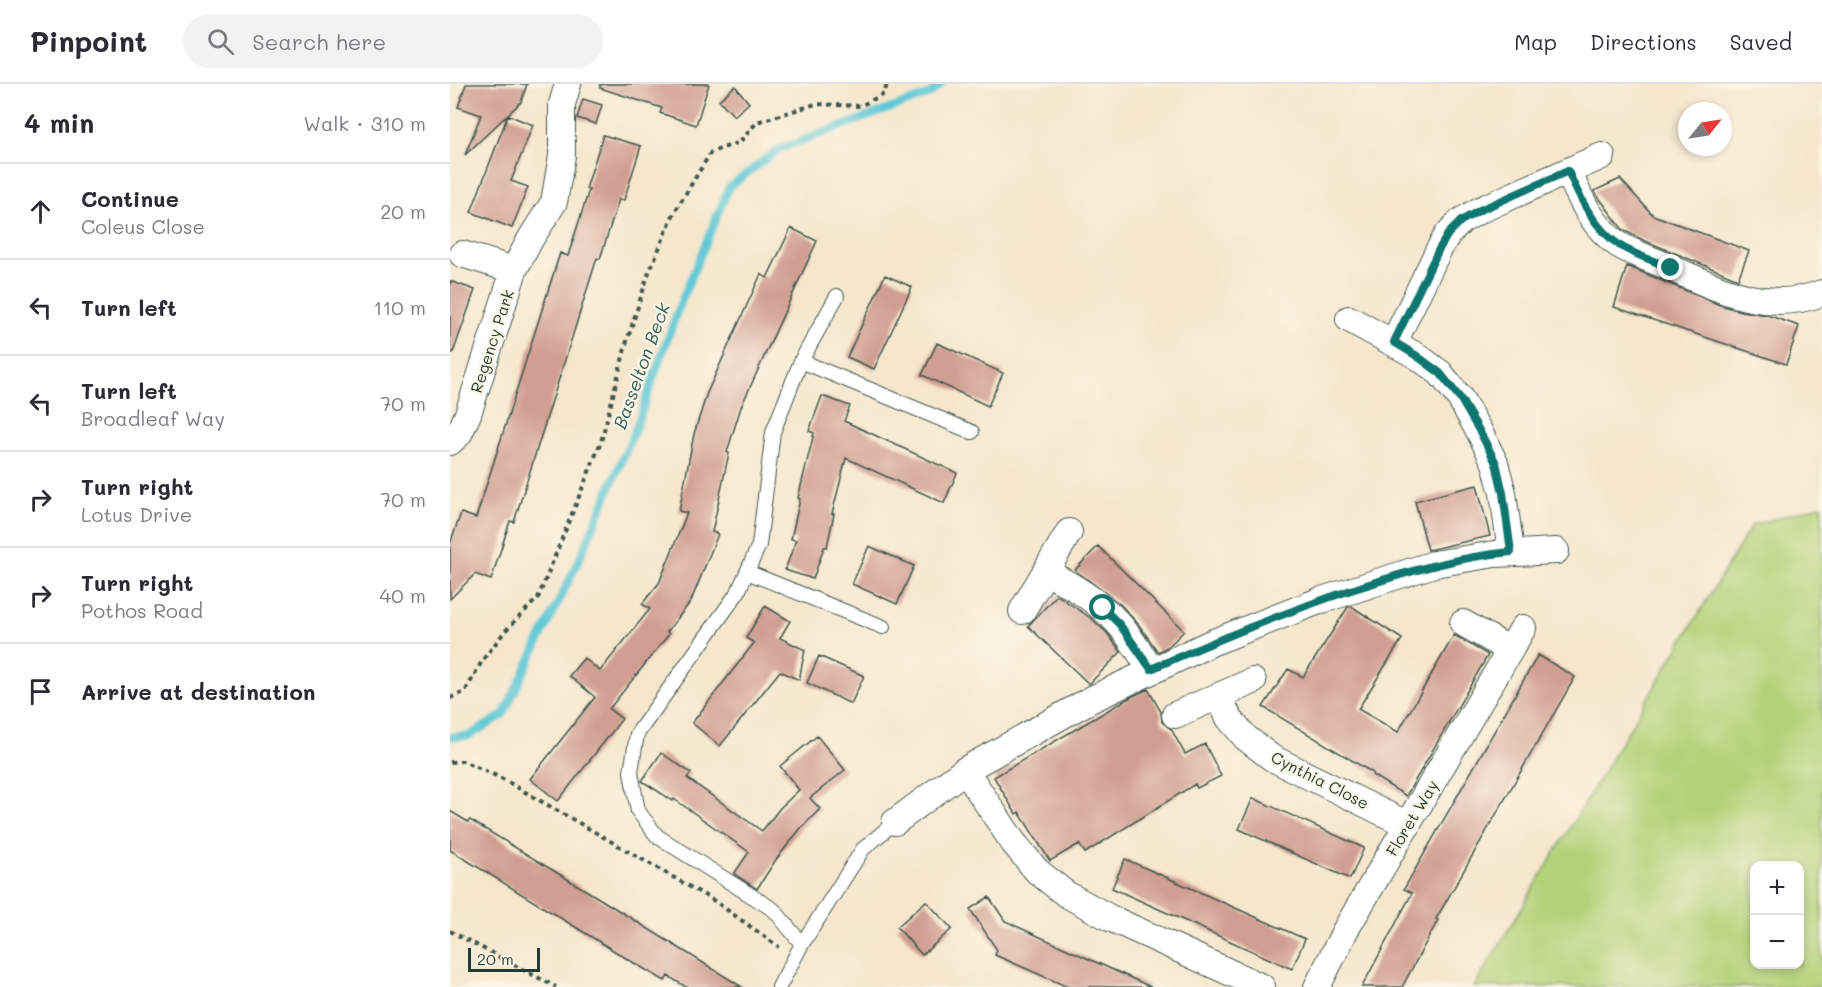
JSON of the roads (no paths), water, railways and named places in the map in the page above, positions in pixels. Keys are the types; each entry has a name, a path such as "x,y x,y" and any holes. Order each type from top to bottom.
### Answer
{"street":[{"name":"Regency Park","path":"450,442 459,434 468,414 514,270 554,202 562,156 562,104 568,84"},
{"path":"1394,342 1438,251 1448,234 1461,221 1480,210 1602,156"},
{"path":"1568,171 1584,206 1598,225 1619,245 1719,289 1762,301 1786,302 1822,293"},
{"name":"Regency Park","path":"462,254 514,270"},
{"path":"1349,319 1417,356 1440,373 1460,398 1496,463 1503,493 1511,552"},
{"path":"1023,611 1069,532"},
{"path":"896,822 965,770 1092,699 1151,669 1265,621 1404,573 1465,558 1511,552 1556,551"},
{"path":"1046,572 1084,593 1103,608 1120,625 1151,669"},
{"name":"Floret Way","path":"1317,987 1346,929 1517,639 1463,623"},
{"path":"1175,716 1253,681"},
{"name":"Cynthia Close","path":"1219,697 1229,718 1246,738 1272,758 1408,825"},
{"path":"965,770 1013,842 1038,871 1066,894 1110,918 1262,987"}],"lane":[{"path":"802,944 774,910 657,836 638,811 631,772 637,734 738,592 759,545 773,432 801,361 837,296"},
{"path":"801,361 972,432"},
{"path":"747,572 883,627"},
{"path":"778,987 802,944 863,849 896,822"}],"waterway":[{"name":"Basselton Beck","path":"450,737 469,736 503,715 579,560 635,430 679,307 729,187 779,149 930,94 941,84"}]}
